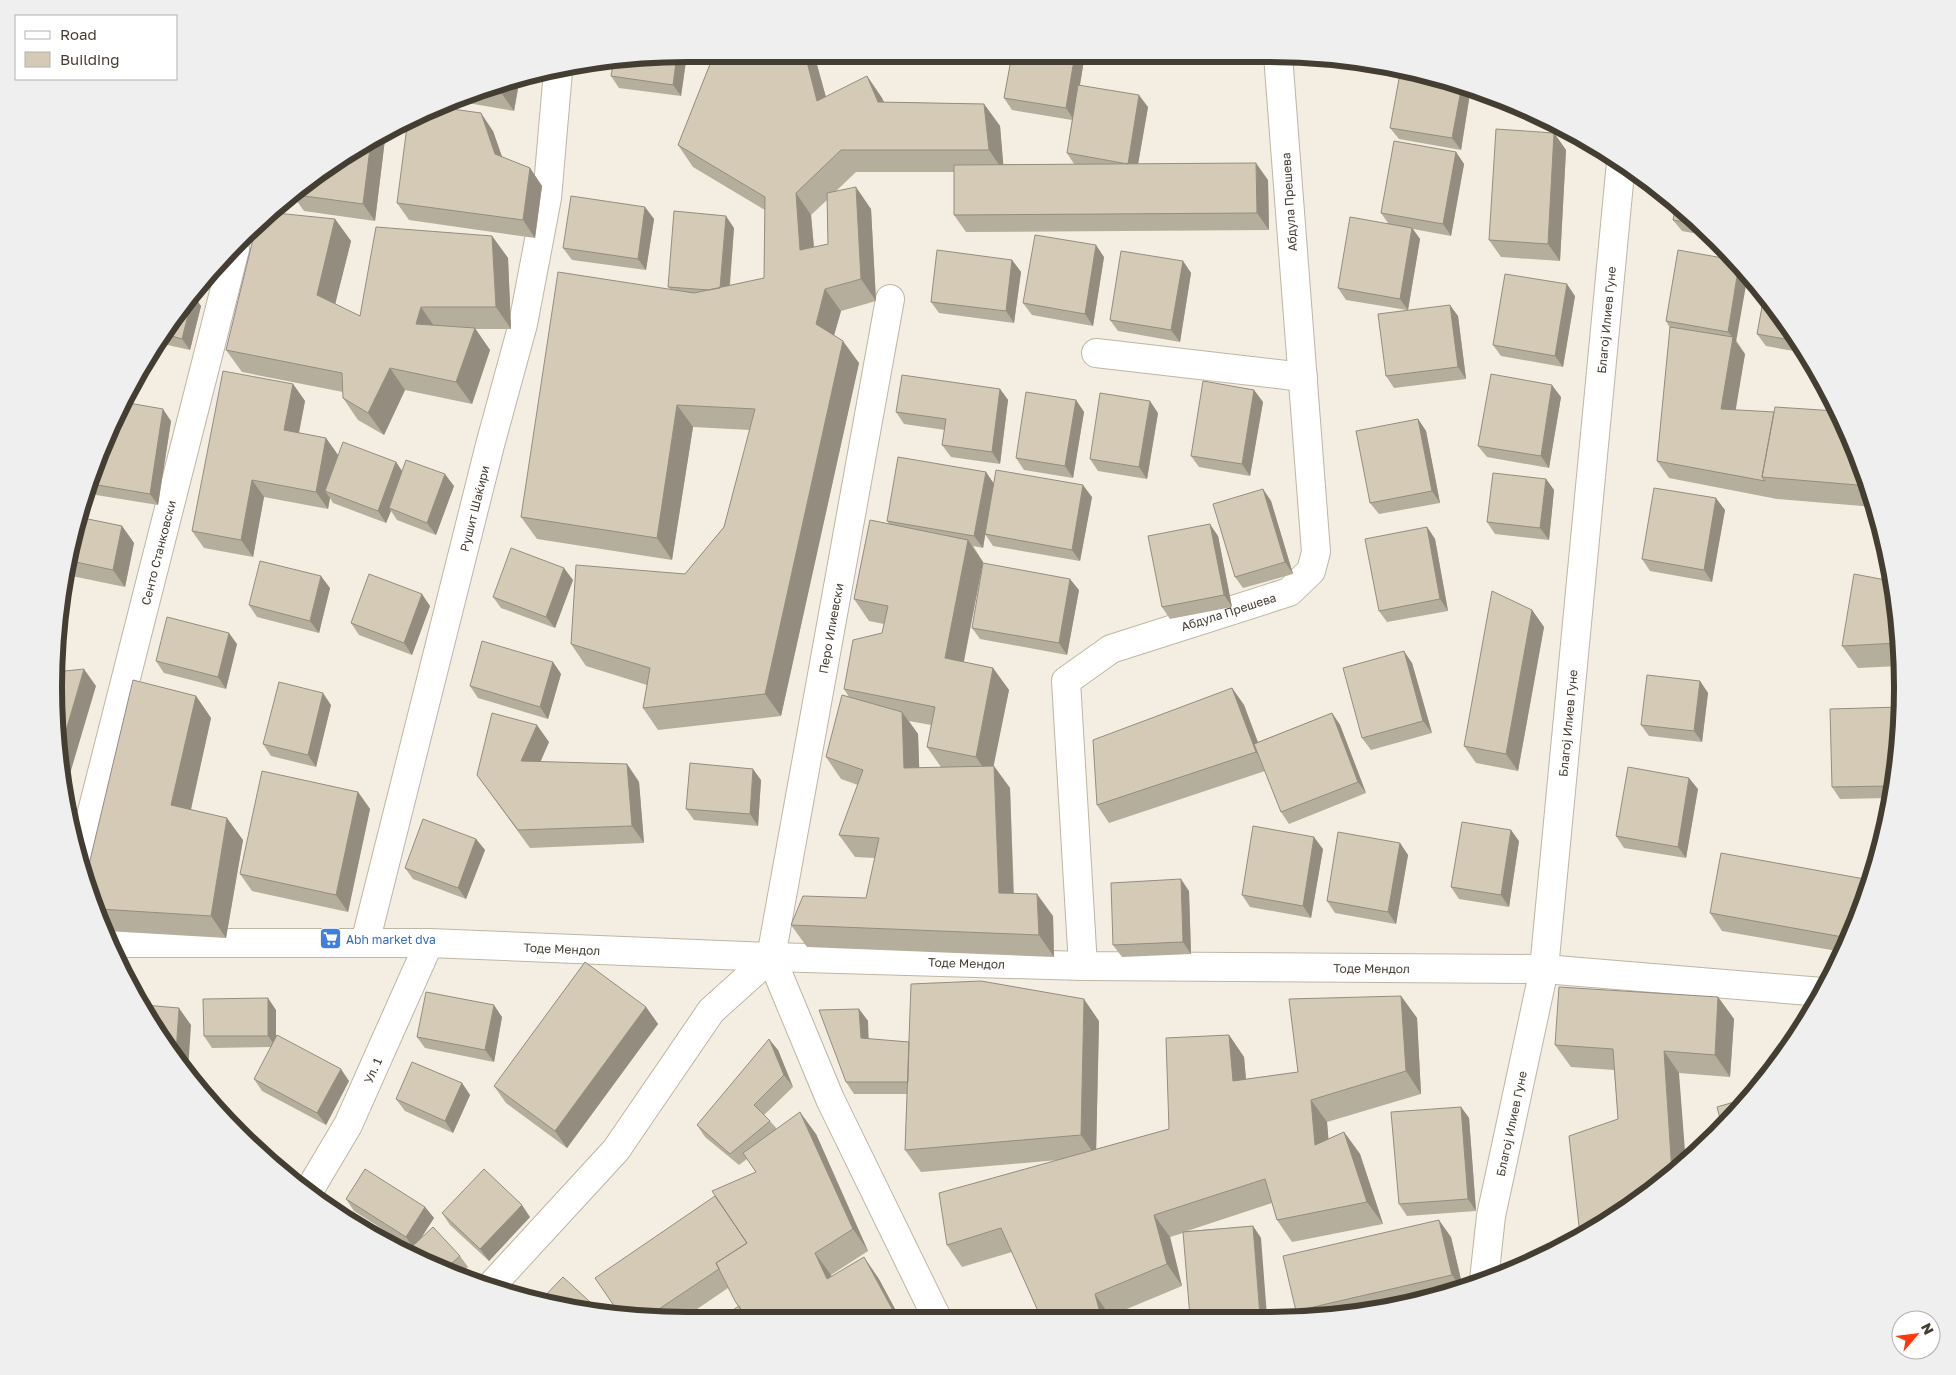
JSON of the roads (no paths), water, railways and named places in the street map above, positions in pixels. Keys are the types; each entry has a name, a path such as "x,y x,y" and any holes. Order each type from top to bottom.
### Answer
{"street":[{"name":"Абдула Прешева","path":"1083,966 1066,681 1111,649 1289,592 1311,571 1316,552 1279,63"},
{"name":"Рушит Шаќири","path":"365,943 490,445 523,324 547,198 557,77"},
{"name":"Благој Илиев Гуне","path":"1485,1273 1491,1216 1544,969 1620,171"},
{"name":"Сенто Станковски","path":"83,846 231,262"},
{"name":"Перо Илиевски","path":"771,957 890,299"},
{"path":"1096,353 1303,377"},
{"name":"Тоде Мендол","path":"117,943 429,943 771,957 1083,966 1544,969 1815,991"},
{"name":"Ул. 1","path":"312,1186 348,1125 429,943"},
{"path":"495,1281 616,1150 711,1011 771,957 830,1099 934,1312"}],"place":[{"name":"Abh market dva","path":"330,939"}]}
